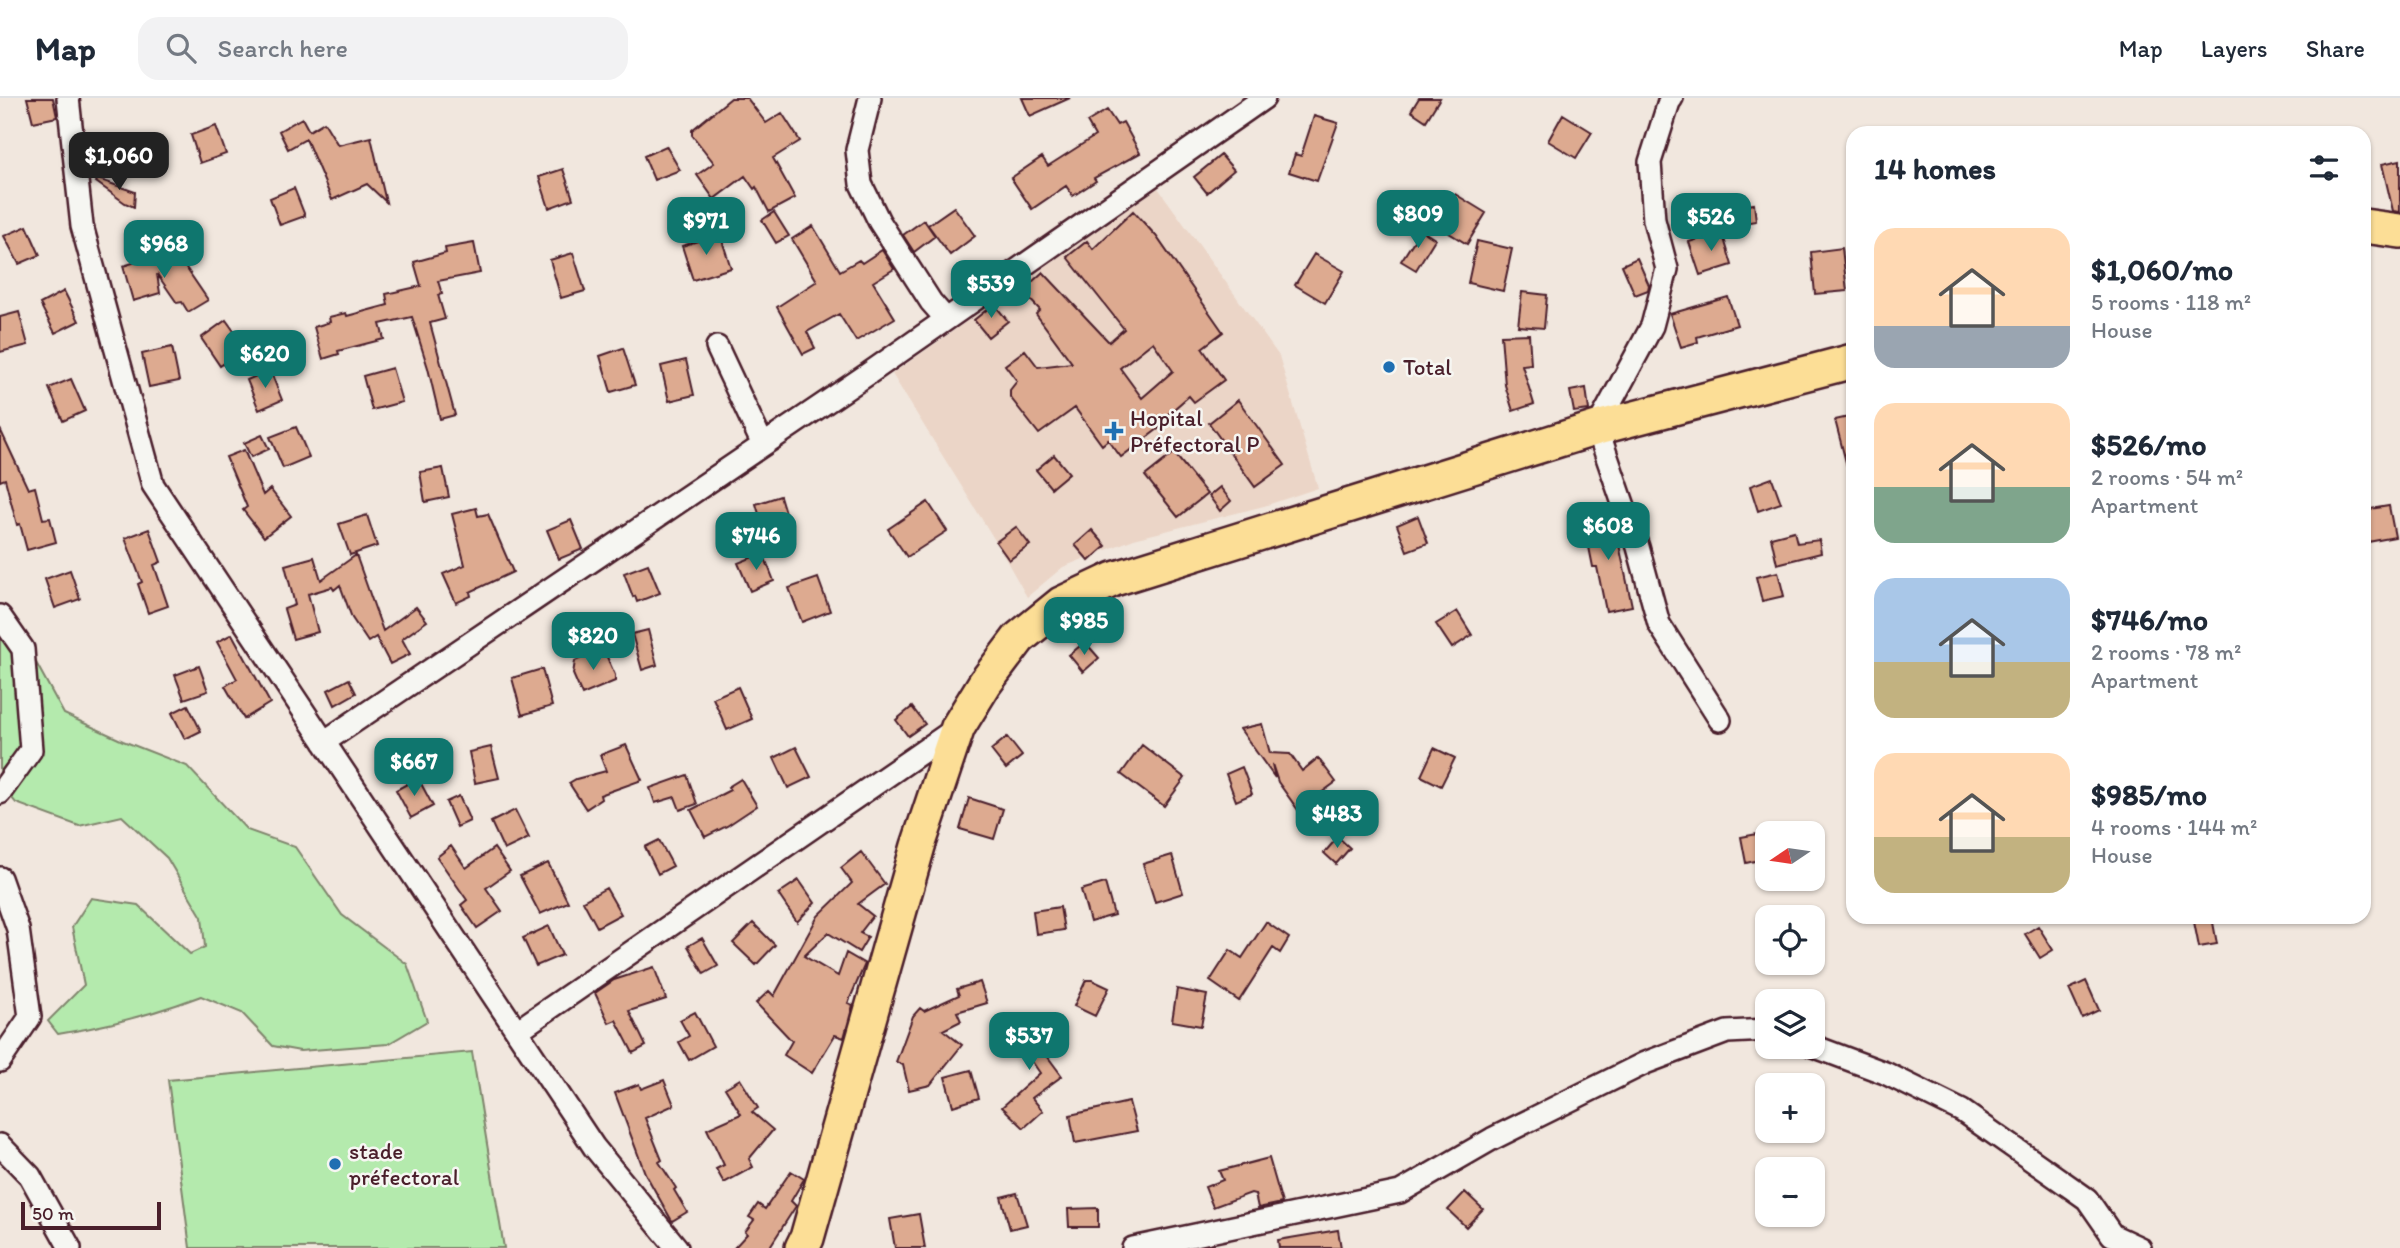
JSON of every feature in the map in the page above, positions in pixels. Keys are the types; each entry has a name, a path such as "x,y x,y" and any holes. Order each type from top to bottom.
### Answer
{"main road":[{"path":"2371,227 2400,231"},
{"path":"802,1248 918,846 958,727 985,683 1019,638 1061,604 1104,584 1597,428 1846,363"}],"street":[{"path":"68,98 82,226 152,485 594,1147 670,1246"},
{"path":"870,98 857,150 861,184 879,221 931,302 946,319"},
{"path":"324,742 763,445 1264,98"},
{"path":"1672,98 1650,162 1654,220 1667,269 1652,326 1597,428 1638,547 1660,624 1720,720"},
{"path":"717,347 763,445"},
{"path":"0,616 23,649 31,750 0,793"},
{"path":"517,1031 958,727"},
{"path":"0,878 18,929 30,1017 0,1061"},
{"path":"1133,1248 1400,1192 1492,1139 1645,1063 1727,1032 1755,1031"},
{"path":"1825,1050 1885,1073 1962,1111 2087,1199 2112,1235 2140,1248"},
{"path":"0,1145 30,1176 70,1248"}],"shaded area":[{"name":"Hopital Préfectoral P","path":"1158,188 1279,356 1318,488 1264,506 1134,539 1063,567 1027,597 892,374"}],"green space":[{"path":"0,629 34,659 64,714 187,766 247,830 295,847 342,915 407,964 427,1021 388,1044 300,1051 273,1046 242,1013 201,996 131,1019 58,1034 48,1021 84,985 72,927 91,898 138,905 190,954 205,947 202,917 167,858 122,816 79,826 16,803 0,784"},
{"name":"stade préfectoral","path":"472,1052 504,1248 190,1248 168,1080"}],"building":[{"path":"27,98 53,98 57,117 33,122"},
{"path":"731,98 747,98 766,123 782,113 800,141 773,158 795,198 769,212 756,187 754,189 745,176 714,199 697,175 714,163 692,135 692,130"},
{"path":"1022,98 1070,98 1030,116"},
{"path":"1419,98 1440,98 1426,121 1411,111"},
{"path":"1107,110 1117,125 1123,122 1140,153 1094,178 1096,181 1073,196 1066,186 1032,209 1011,178 1042,157 1048,166 1095,136 1087,122"},
{"path":"1563,114 1592,132 1576,158 1548,141"},
{"path":"1314,116 1338,123 1317,181 1289,172 1295,154 1301,156"},
{"path":"302,118 309,131 324,122 338,145 371,137 386,202 367,184 332,200 306,139 288,149 279,131"},
{"path":"216,126 226,154 200,163 191,135"},
{"path":"666,146 680,170 654,180 644,156"},
{"path":"1221,155 1234,170 1207,193 1194,177"},
{"path":"2400,160 2400,212 2393,211 2382,164"},
{"path":"563,169 573,199 549,208 539,177"},
{"path":"98,179 135,192 134,207 96,182"},
{"path":"294,188 305,216 280,225 270,198"},
{"path":"1455,194 1486,213 1467,244 1436,225"},
{"path":"1754,204 1756,221 1718,227 1715,210"},
{"path":"954,207 975,236 950,255 928,225"},
{"path":"1133,211 1156,236 1223,332 1202,348 1224,380 1194,402 1189,396 1159,422 1162,426 1121,457 1108,440 1102,445 1075,408 1039,434 1010,397 1010,390 1017,381 1005,365 1025,350 1038,367 1072,363 1036,314 1040,310 1022,291 1043,272 1109,342 1124,329 1067,257 1087,241 1093,249","holes":["1153,342 1173,371 1142,398 1120,368"]},
{"path":"774,212 789,236 776,243 762,220"},
{"path":"924,220 935,236 914,252 903,235"},
{"path":"27,226 40,255 19,264 4,236"},
{"path":"813,226 840,271 859,260 862,263 882,250 894,269 873,282 895,318 856,341 839,314 807,332 815,348 803,354 777,307 817,281 792,239"},
{"path":"1421,230 1435,239 1416,270 1401,261"},
{"path":"1722,232 1732,265 1700,275 1689,242"},
{"path":"720,234 731,268 693,280 682,246"},
{"path":"1477,241 1512,249 1503,291 1468,283"},
{"path":"474,243 480,273 438,281 442,294 438,295 445,319 430,323 455,415 440,419 412,317 380,324 384,339 338,351 339,354 323,359 314,327 330,322 329,317 346,313 347,316 388,305 386,294 421,286 414,262 446,253 445,248"},
{"path":"1842,248 1846,291 1815,294 1811,252"},
{"path":"174,250 208,300 188,312 182,302 177,303 157,274 160,293 133,301 123,266 149,258 150,262"},
{"path":"573,253 585,291 561,298 550,260"},
{"path":"1314,254 1344,271 1325,303 1295,285"},
{"path":"1637,258 1649,285 1648,290 1635,295 1622,265"},
{"path":"64,291 79,321 55,333 40,304"},
{"path":"1522,292 1547,295 1544,328 1518,326"},
{"path":"1728,297 1737,325 1697,337 1698,342 1681,347 1670,314"},
{"path":"994,304 1008,321 988,337 974,320"},
{"path":"19,312 28,345 0,352 0,317"},
{"path":"226,320 246,348 220,366 201,338"},
{"path":"1529,334 1531,364 1522,365 1534,404 1513,411 1505,385 1501,335"},
{"path":"172,347 179,381 149,387 142,354"},
{"path":"623,348 635,385 611,392 600,356"},
{"path":"686,360 694,395 669,401 661,366"},
{"path":"392,368 402,402 372,410 363,376"},
{"path":"270,370 282,400 259,410 247,380"},
{"path":"71,379 85,411 63,421 49,388"},
{"path":"1586,388 1589,410 1574,412 1570,391"},
{"path":"1238,400 1285,465 1255,487 1209,423"},
{"path":"1846,418 1846,462 1835,420"},
{"path":"296,427 309,457 283,468 270,437"},
{"path":"0,429 28,489 35,487 43,519 50,518 56,542 27,550 20,524 17,525 5,479 0,481"},
{"path":"262,435 269,449 251,457 244,443"},
{"path":"244,450 263,495 270,489 291,516 264,537 243,510 247,507 226,457"},
{"path":"1174,453 1207,494 1178,517 1145,476"},
{"path":"1054,455 1069,473 1051,488 1036,470"},
{"path":"443,468 449,497 425,502 420,472"},
{"path":"1772,478 1781,503 1758,511 1750,486"},
{"path":"1220,487 1231,501 1220,511 1209,496"},
{"path":"780,496 789,526 765,534 756,504"},
{"path":"928,502 947,531 907,557 888,529"},
{"path":"2389,506 2395,537 2371,541 2371,509"},
{"path":"476,508 478,516 488,514 513,572 470,592 471,596 456,603 443,574 465,565 452,514"},
{"path":"367,515 377,546 350,555 339,524"},
{"path":"1418,516 1428,543 1407,551 1397,525"},
{"path":"1613,516 1632,606 1606,611 1584,522"},
{"path":"571,520 583,549 559,559 547,530"},
{"path":"1016,527 1030,545 1009,560 996,542"},
{"path":"149,529 161,562 154,565 168,606 148,613 138,584 142,582 125,538"},
{"path":"1092,530 1106,546 1089,561 1075,545"},
{"path":"1794,531 1797,543 1819,540 1821,553 1777,564 1771,537"},
{"path":"763,553 774,581 750,591 738,563"},
{"path":"356,555 383,631 416,607 427,621 402,639 410,654 390,664 376,637 368,642 352,618 340,585 334,590 332,587 308,594 318,632 293,639 284,609 295,605 285,565 314,557 321,580"},
{"path":"648,564 660,593 637,602 624,573"},
{"path":"70,570 80,599 55,608 45,579"},
{"path":"1778,572 1784,596 1762,601 1756,577"},
{"path":"818,578 830,611 802,622 789,588"},
{"path":"1457,611 1472,635 1452,648 1436,624"},
{"path":"648,630 657,665 642,670 632,634"},
{"path":"232,634 270,703 244,719 225,686 237,679 217,642"},
{"path":"1085,642 1099,658 1083,672 1069,655"},
{"path":"603,648 615,681 582,695 573,674 575,661"},
{"path":"199,666 208,691 184,699 175,675"},
{"path":"542,669 552,706 522,715 512,678"},
{"path":"349,679 356,693 335,705 328,690"},
{"path":"738,687 752,719 727,730 713,698"},
{"path":"188,705 201,731 185,739 172,713"},
{"path":"912,707 925,724 908,736 896,720"},
{"path":"1262,724 1270,753 1290,754 1302,771 1318,758 1336,782 1298,810 1278,782 1272,764 1275,778 1240,729"},
{"path":"1007,737 1022,756 1006,769 991,750"},
{"path":"626,745 642,780 600,795 601,799 586,809 569,783 606,771 600,755"},
{"path":"1142,745 1185,778 1164,806 1121,774"},
{"path":"491,747 499,778 475,783 469,752"},
{"path":"796,747 811,777 788,788 774,758"},
{"path":"1434,748 1455,758 1441,786 1421,776"},
{"path":"1242,767 1252,794 1236,801 1226,774"},
{"path":"687,775 697,804 680,810 675,797 655,803 650,788"},
{"path":"418,778 433,806 411,818 396,790"},
{"path":"741,779 757,806 705,837 691,810 730,790 728,787"},
{"path":"459,796 470,821 457,827 446,802"},
{"path":"969,798 1003,809 994,839 960,829"},
{"path":"515,810 529,838 504,850 491,822"},
{"path":"1755,834 1755,861 1746,863 1741,837"},
{"path":"1338,837 1350,848 1336,864 1324,853"},
{"path":"659,840 673,866 658,874 645,847"},
{"path":"451,846 466,868 494,848 510,871 486,888 502,911 477,928 461,905 467,900 437,857"},
{"path":"861,852 885,884 858,904 873,916 860,933 868,937 859,952 828,933 804,956 838,976 846,953 865,964 848,1003 853,1005 844,1038 835,1035 812,1073 784,1055 792,1041 756,1003 769,991 774,996 818,916 852,883 841,868"},
{"path":"1172,855 1183,893 1155,902 1143,864"},
{"path":"548,863 568,902 540,914 520,876"},
{"path":"799,880 815,903 797,922 778,894"},
{"path":"1105,883 1114,915 1090,922 1081,890"},
{"path":"606,888 621,914 597,927 583,901"},
{"path":"1060,907 1064,930 1036,934 1033,911"},
{"path":"1266,922 1289,938 1280,953 1273,948 1239,1001 1210,981 1230,950 1242,958"},
{"path":"753,923 775,945 756,965 733,943"},
{"path":"2194,924 2213,924 2217,944 2199,947"},
{"path":"549,926 562,955 536,966 523,938"},
{"path":"2038,926 2053,950 2040,958 2025,934"},
{"path":"702,938 718,966 704,974 688,946"},
{"path":"654,967 666,999 629,1011 646,1046 633,1053 616,1020 609,1023 595,993 614,980"},
{"path":"1086,980 1109,988 1095,1016 1074,1006"},
{"path":"2086,981 2099,1010 2082,1018 2069,989"},
{"path":"980,982 987,1003 957,1012 961,1021 943,1030 962,1045 930,1085 909,1090 903,1065 896,1062 913,1016 920,1008 924,1011 959,995 957,989"},
{"path":"1177,989 1207,995 1201,1026 1172,1021"},
{"path":"695,1012 713,1046 689,1060 679,1042 689,1036 680,1020"},
{"path":"1025,1015 1039,1045 1062,1076 1032,1098 1043,1111 1024,1128 1002,1107 1040,1073 1020,1044 1012,1048 1002,1026"},
{"path":"971,1070 979,1098 953,1106 945,1077"},
{"path":"740,1079 758,1108 752,1112 773,1130 749,1159 753,1167 724,1183 716,1169 724,1165 707,1129 741,1114 725,1088"},
{"path":"664,1080 674,1105 645,1118 662,1160 659,1162 676,1188 674,1190 687,1212 672,1221 645,1173 615,1093 639,1084 641,1089"},
{"path":"1129,1102 1137,1131 1075,1143 1070,1115"},
{"path":"1269,1158 1282,1203 1258,1208 1255,1194 1251,1193 1213,1207 1205,1187 1223,1180 1219,1171"},
{"path":"791,1171 804,1179 791,1201 796,1206 769,1248 734,1248 747,1234 745,1232 754,1220 749,1217 758,1204 765,1209"},
{"path":"1465,1192 1483,1209 1466,1227 1448,1210"},
{"path":"1017,1193 1027,1225 1010,1229 1001,1197"},
{"path":"1098,1208 1098,1227 1069,1227 1068,1209"},
{"path":"919,1214 925,1248 895,1248 890,1219"},
{"path":"1338,1230 1341,1248 1279,1248 1278,1240"}],"place":[{"name":"Total","path":"1389,367"},
{"name":"Hopital Préfectoral P","path":"1114,431"},
{"name":"stade préfectoral","path":"335,1164"}]}
